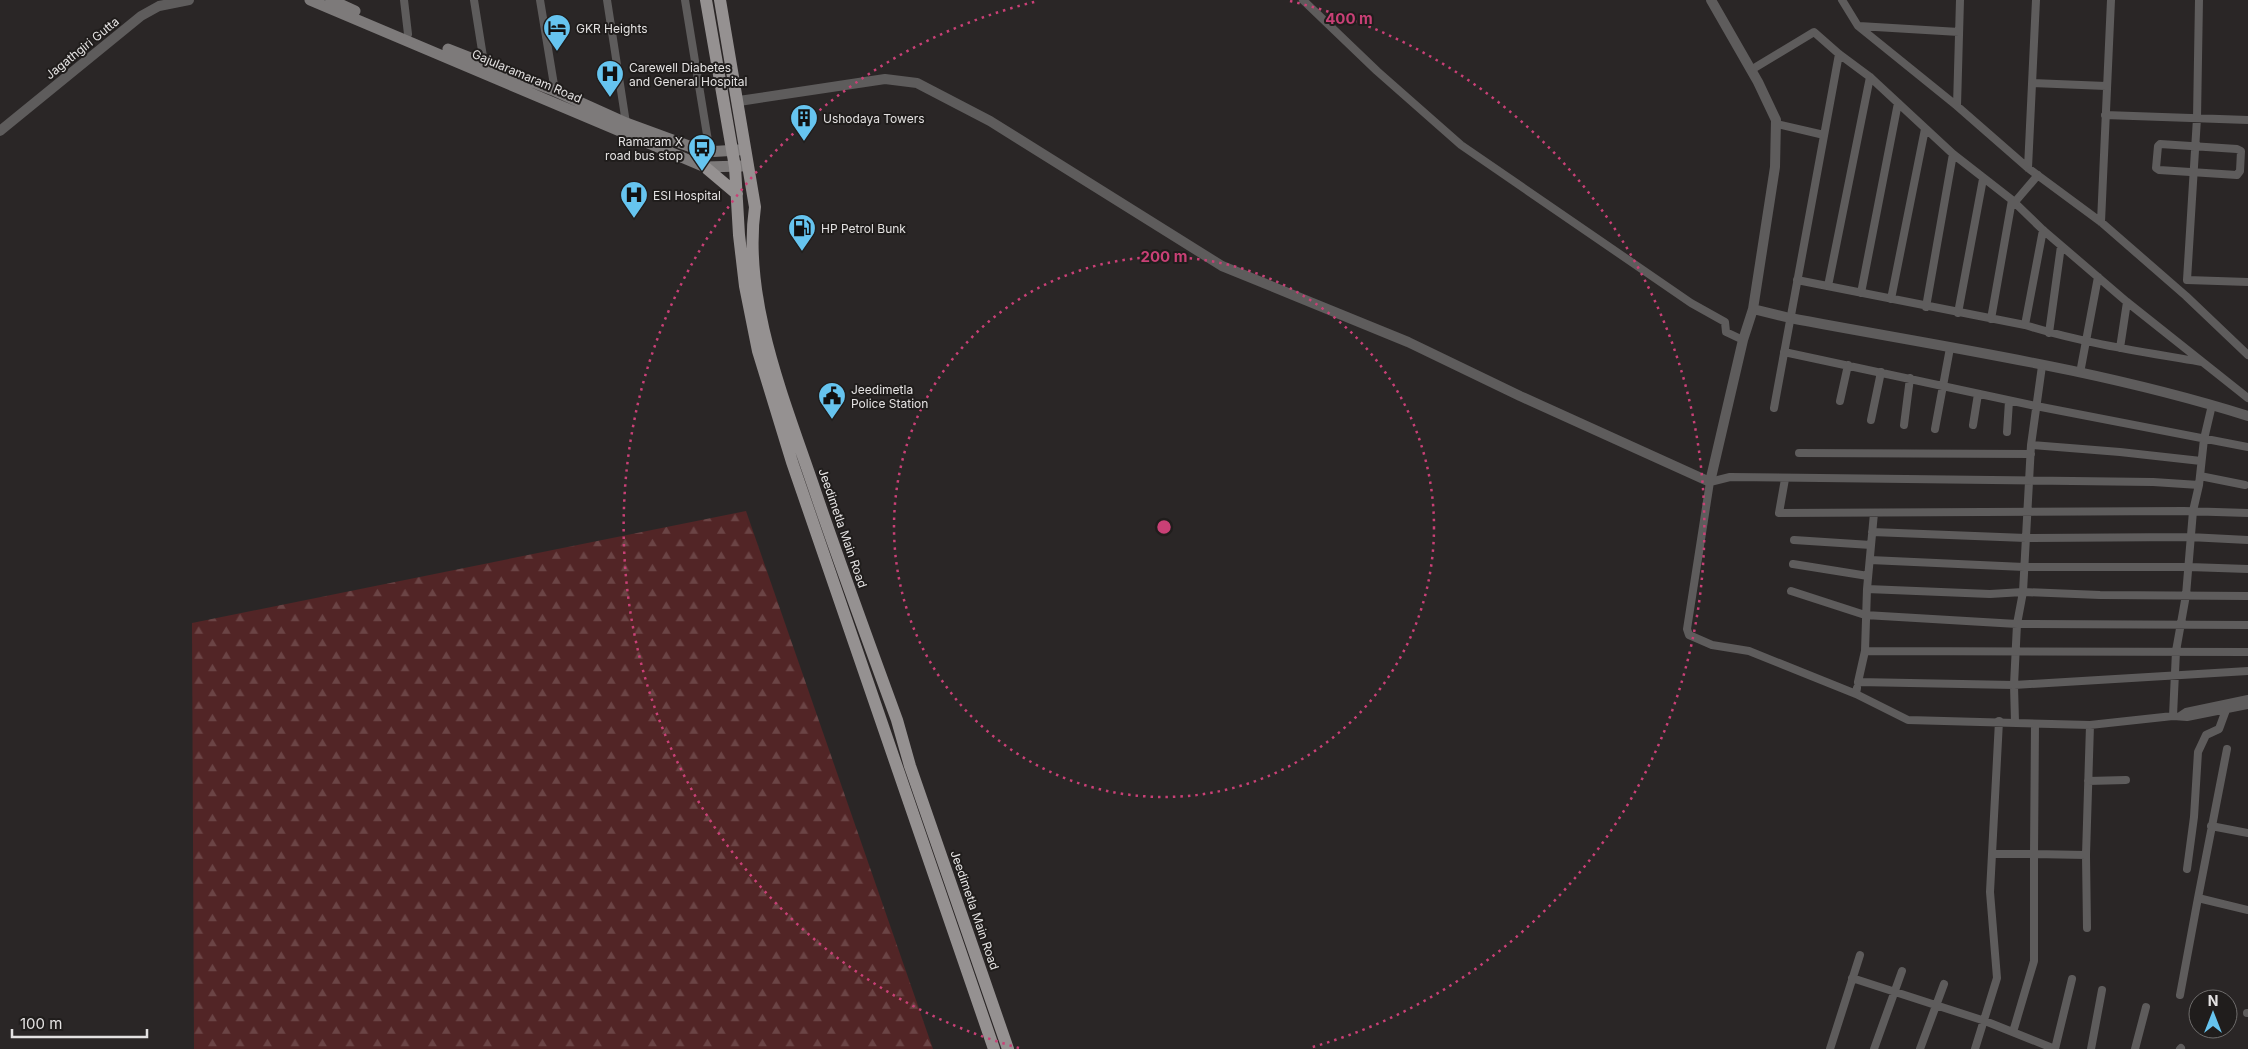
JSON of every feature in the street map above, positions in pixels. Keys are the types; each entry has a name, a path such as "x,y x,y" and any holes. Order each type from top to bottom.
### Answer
{"main road":[{"name":"Gajularamaram Road","path":"310,0 704,167 738,166"},
{"name":"Gajularamaram Road","path":"331,0 408,34 556,91 626,123 710,153 736,151"},
{"name":"Jeedimetla Main Road","path":"706,0 736,151 742,260 754,333 994,1049"},
{"path":"721,6 719,31 736,151"},
{"name":"Jeedimetla Main Road","path":"721,6 755,207 751,234 764,333 781,391 798,461 896,720 1008,1049"},
{"path":"738,166 751,234"},
{"path":"704,167 737,194"}],"street":[{"name":"Jagathgiri Gutta","path":"0,131 141,16 172,1 189,0"},
{"path":"404,0 408,34"},
{"path":"474,0 484,63"},
{"path":"540,0 556,91"},
{"path":"607,0 626,123"},
{"path":"685,0 710,153"},
{"path":"1303,0 1376,71 1461,145 1691,303 1724,322 1727,326 1726,332 1743,340"},
{"path":"1710,0 1751,70 1770,106 1777,124 1775,167 1753,309 1743,340 1710,482 1687,629 1688,636 1712,645 1749,651 1856,694 1908,720 2090,725 2177,716 2187,717 2248,705"},
{"path":"1842,0 1858,26 1957,106 2028,168 2101,222 2186,296 2248,355"},
{"path":"1957,106 1960,0"},
{"path":"2028,168 2036,0"},
{"path":"2101,222 2111,0"},
{"path":"2186,296 2196,147 2199,0"},
{"path":"1858,26 1959,32"},
{"path":"1751,70 1814,32 1870,77 1953,154 2013,202 2042,230 2127,302 2248,398"},
{"path":"1774,408 1839,54"},
{"path":"1828,286 1870,77"},
{"path":"738,101 885,78 917,83 990,121 1222,266 1408,342 1520,396 1710,482 1730,477 2153,482 2199,485"},
{"path":"2032,83 2106,86"},
{"path":"1861,293 1898,103"},
{"path":"2105,115 2248,120"},
{"path":"1777,124 1824,135"},
{"path":"1891,299 1925,129"},
{"path":"2160,144 2196,147 2237,149 2241,151 2240,171 2237,175 2159,170 2156,168 2158,146 2160,144"},
{"path":"1926,307 1953,154"},
{"path":"1992,319 2013,202 2038,176"},
{"path":"1958,313 1983,179"},
{"path":"2025,325 2042,230"},
{"path":"2049,333 2061,246"},
{"path":"2080,373 2098,277"},
{"path":"1797,280 1926,307 2025,325 2049,333 2120,348 2204,362"},
{"path":"2187,280 2248,282"},
{"path":"2120,348 2127,302"},
{"path":"1753,309 1790,318 2080,373 2212,405 2248,416"},
{"path":"1935,429 1950,348"},
{"path":"1784,352 2009,401 2248,447"},
{"path":"1840,401 1848,365"},
{"path":"2015,722 2014,685 2017,624 2023,592 2032,445 2042,366"},
{"path":"1871,420 1880,372"},
{"path":"1904,425 1910,378"},
{"path":"1973,425 1978,394"},
{"path":"2007,432 2009,401"},
{"path":"2177,716 2174,676 2176,651 2186,595 2193,511 2199,485 2204,439 2212,405"},
{"path":"2032,445 2201,461"},
{"path":"1799,453 2032,454"},
{"path":"2200,476 2245,485"},
{"path":"1785,479 1779,513 2193,511 2248,514"},
{"path":"1856,694 1865,651 1865,615 1874,513"},
{"path":"1872,532 2026,538 2190,537 2248,540"},
{"path":"1794,540 1871,546"},
{"path":"1870,560 2024,567 2248,569"},
{"path":"1793,564 1868,576"},
{"path":"1867,589 1990,594 2023,592 2100,595 2248,596"},
{"path":"1791,591 1865,615 2017,624 2248,625"},
{"path":"1865,651 2248,652"},
{"path":"1858,682 2014,685 2248,671"},
{"path":"2177,716 2186,712 2248,699"},
{"path":"2187,869 2194,818 2198,752 2206,735 2219,729 2226,710"},
{"path":"1975,1049 1998,978 1990,892 1999,721"},
{"path":"2013,1032 2034,961 2035,724"},
{"path":"2087,928 2086,855 2090,725"},
{"path":"2180,995 2227,749"},
{"path":"2088,781 2126,780"},
{"path":"2211,826 2248,833"},
{"path":"1992,854 2086,855"},
{"path":"2198,898 2248,910"},
{"path":"1830,1049 1860,955"},
{"path":"1874,1049 1902,971"},
{"path":"1852,978 1985,1021 2055,1049 2072,979"},
{"path":"1920,1049 1944,984"},
{"path":"2091,1049 2102,990"},
{"path":"2135,1049 2146,1007"}],"green space":[{"path":"746,511 933,1049 194,1049 192,623"}],"place":[{"name":"GKR Heights","path":"557,52"},
{"name":"Carewell Diabetes and General Hospital","path":"610,98"},
{"name":"Ushodaya Towers","path":"804,142"},
{"name":"Ramaram X road bus stop","path":"702,172"},
{"name":"ESI Hospital","path":"634,219"},
{"name":"HP Petrol Bunk","path":"802,252"},
{"name":"Jeedimetla Police Station","path":"832,420"}]}
